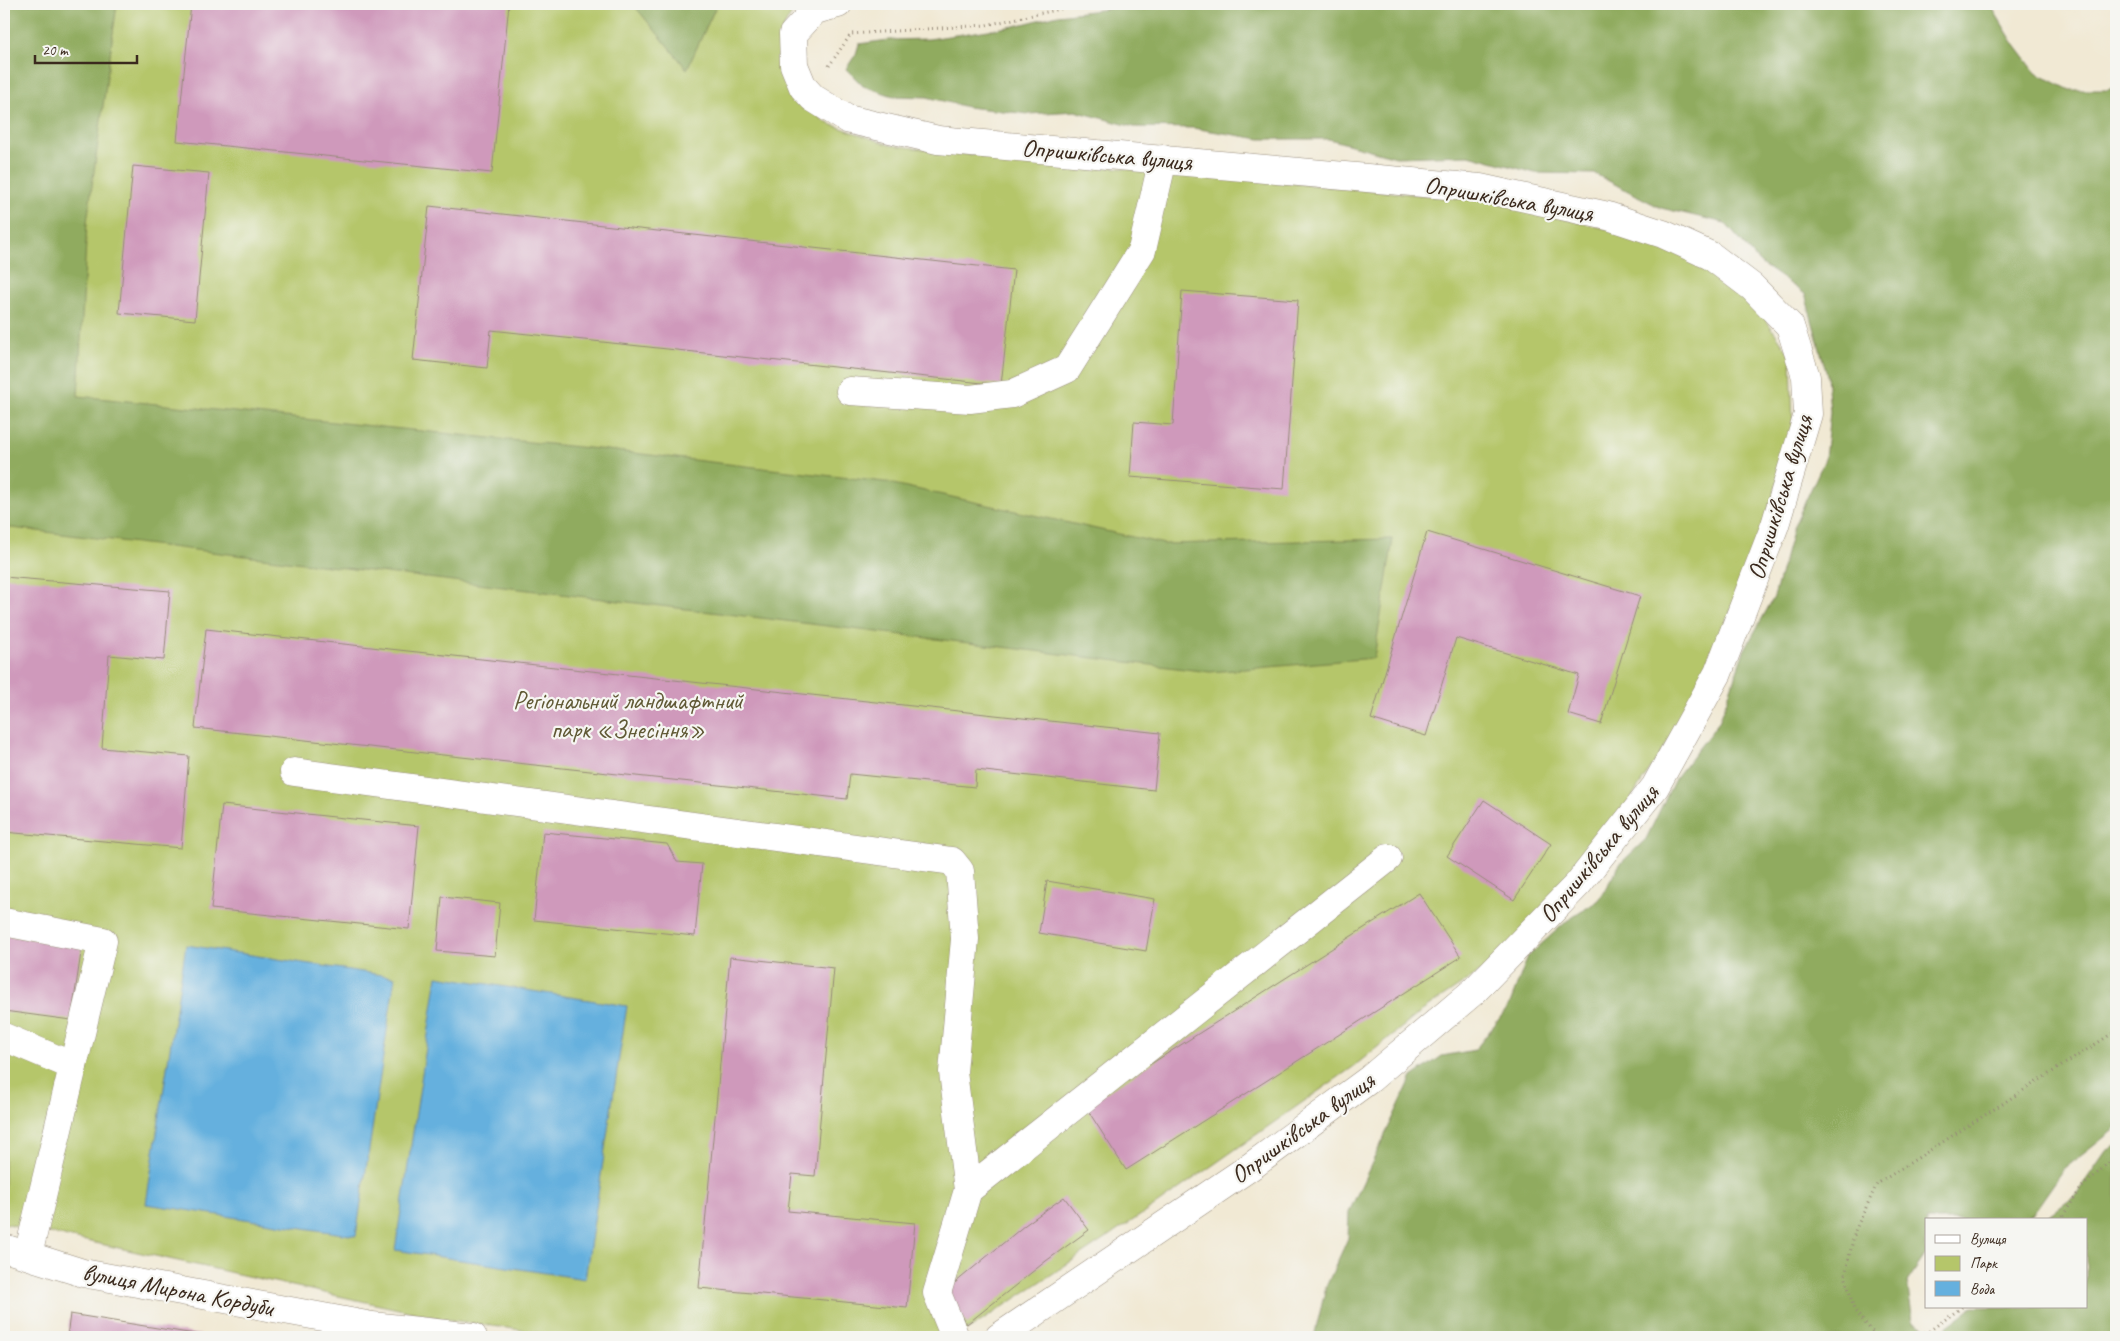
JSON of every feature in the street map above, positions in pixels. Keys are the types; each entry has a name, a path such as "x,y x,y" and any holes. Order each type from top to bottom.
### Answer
{"main road":[{"name":"Опришківська вулиця","path":"838,4 815,10 793,34 794,65 803,87 813,98 847,118 938,140 1480,188 1608,216 1663,234 1711,256 1752,287 1790,326 1806,377 1808,414 1775,525 1718,673 1655,787 1578,884 1474,991 1370,1079 1253,1165 999,1337"},
{"path":"850,391 970,399 1012,394 1066,369 1142,250 1163,159"},
{"path":"294,772 952,861 960,871 965,939 953,1072 968,1190 937,1292 955,1337"},
{"path":"968,1190 1388,858"},
{"path":"4,922 103,941 73,1066 16,1252"},
{"path":"4,1037 73,1066"},
{"name":"вулиця Мирона Кордуби","path":"16,1252 83,1273 372,1326 400,1333 473,1337"}],"path":[{"path":"1961,1308 1928,1332 1876,1336 1854,1310 1845,1275 1854,1231 1878,1184 2116,1031"},
{"path":"2061,1218 2082,1187 2116,1156"}],"green space":[{"name":"Регіональний ландшафтний парк «Знесіння»","path":"4,4 801,4 794,9 781,32 778,67 795,98 827,123 890,145 963,154 1489,201 1662,242 1711,267 1760,311 1791,356 1793,431 1762,531 1715,651 1671,737 1626,806 1499,959 1422,1011 1353,1067 1156,1205 971,1328 950,1337 570,1337 444,1319 4,1223"},
{"path":"4,4 117,4 87,222 78,396 598,449 884,482 1164,544 1393,539 1374,658 1210,672 4,527"},
{"path":"633,4 717,4 687,69"},
{"path":"1116,4 1990,4 2014,44 2036,73 2070,90 2108,90 2116,86 2116,1128 2064,1169 2032,1215 2024,1218 1925,1218 1925,1255 1907,1282 1913,1321 1938,1333 1972,1308 2088,1308 2088,1218 2046,1218 2075,1196 2106,1151 2116,1146 2116,1337 1314,1337 1326,1287 1348,1238 1349,1212 1412,1077 1442,1056 1475,1050 1509,1006 1528,956 1567,921 1599,900 1620,864 1646,839 1675,779 1719,722 1744,651 1774,597 1793,528 1825,459 1830,412 1827,375 1805,294 1760,263 1725,223 1661,208 1595,174 1535,173 1469,155 1396,157 1329,139 1260,139 1193,128 1134,127 1075,111 1029,114 967,107 927,97 893,96 863,86 846,69 856,54 859,44 888,40 929,39 1015,26 1058,15 1108,9"}],"water":[{"path":"186,945 395,977 356,1236 146,1204"},
{"path":"437,976 627,1006 585,1279 395,1250"}],"building":[{"path":"191,4 509,4 492,173 177,141"},
{"path":"133,166 209,173 195,320 119,313"},
{"path":"429,206 1014,270 1001,385 491,330 487,368 413,360"},
{"path":"1182,291 1298,300 1284,489 1130,477 1134,422 1173,425"},
{"path":"1427,532 1640,596 1601,724 1568,714 1579,675 1456,638 1426,736 1371,719"},
{"path":"4,577 170,591 164,660 109,655 102,748 189,756 181,848 4,832"},
{"path":"206,629 1160,733 1154,790 976,770 975,787 850,774 847,799 195,728"},
{"path":"1484,800 1551,844 1514,900 1447,856"},
{"path":"222,805 419,826 409,929 211,909"},
{"path":"543,832 667,844 677,862 702,864 695,936 534,920"},
{"path":"1047,881 1155,899 1146,951 1039,933"},
{"path":"1419,893 1461,957 1126,1170 1085,1106"},
{"path":"442,897 500,903 495,956 437,951"},
{"path":"4,935 82,946 71,1020 4,1011"},
{"path":"730,957 834,968 815,1176 792,1174 788,1211 915,1223 907,1308 699,1288"},
{"path":"1064,1197 1089,1230 1046,1261 967,1324 944,1292 1025,1225"},
{"path":"70,1314 207,1336 207,1337 67,1337"}]}
